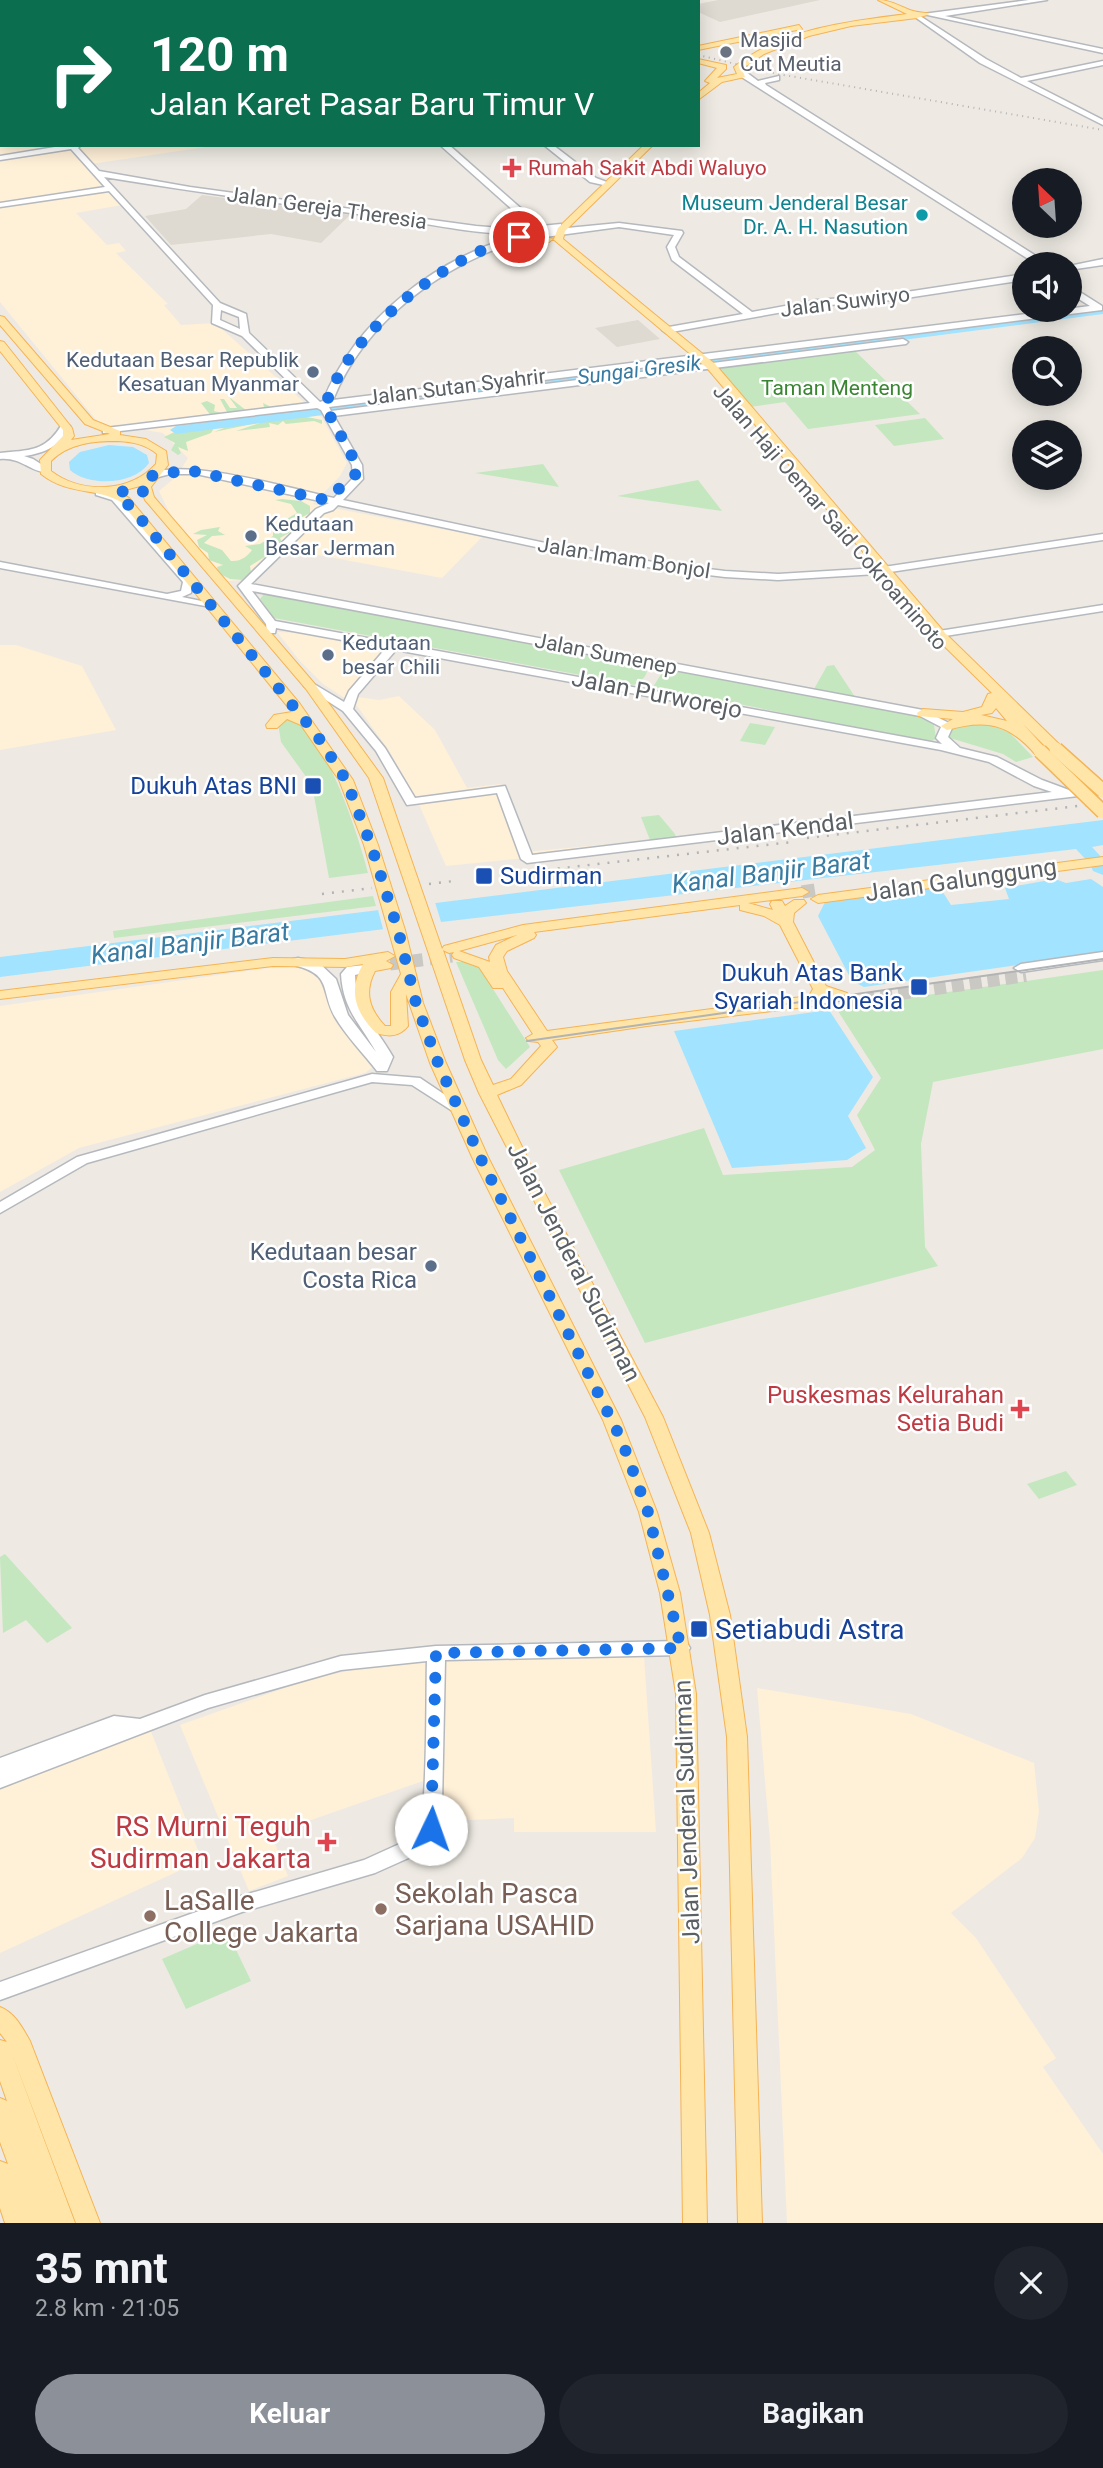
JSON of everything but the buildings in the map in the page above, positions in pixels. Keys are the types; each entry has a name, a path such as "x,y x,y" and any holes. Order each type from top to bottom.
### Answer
{"main road":[{"path":"882,0 897,3 924,17"},
{"path":"896,17 899,12 897,3"},
{"path":"736,76 739,67 773,44 790,37 825,28 896,17"},
{"path":"700,48 762,33 826,24 924,17"},
{"path":"736,76 723,74 764,46 826,24"},
{"path":"700,62 723,68 700,89"},
{"path":"700,96 719,80 736,76"},
{"path":"551,231 639,150"},
{"path":"525,234 585,227"},
{"name":"Jalan Haji Oemar Said Cokroaminoto","path":"551,231 560,243 702,362 939,634 1056,749 1103,790"},
{"name":"Jalan Haji Oemar Said Cokroaminoto","path":"551,231 702,362"},
{"path":"0,319 89,422 106,431 140,440 155,447 163,456 162,467 145,484 145,492 128,488 117,495 86,490 56,482 44,470 46,460 69,436 65,426 0,344"},
{"path":"55,451 94,438 140,440"},
{"path":"86,490 126,486 151,476"},
{"name":"Jalan Jenderal Sudirman","path":"145,492 310,686 363,757 384,797 436,962 488,1093 654,1417 682,1484 713,1581 737,1737 750,2223"},
{"name":"Jalan Jenderal Sudirman","path":"117,495 132,508 337,763 355,801 398,930 408,975 456,1107 622,1441 648,1512 681,1648 690,1821 695,2223"},
{"name":"Jalan Haji Oemar Said Cokroaminoto","path":"878,567 932,638 993,697 1038,750"},
{"path":"923,713 975,714 987,710 993,697"},
{"path":"272,724 276,718 286,715 297,716 307,723"},
{"path":"947,726 963,720 995,722 1012,729 1103,812"},
{"name":"Jalan Galunggung","path":"819,894 1076,860 1103,852"},
{"name":"Jalan Galunggung","path":"1076,860 1103,861"},
{"path":"453,953 529,935 777,904 800,898"},
{"path":"786,922 787,911 800,898"},
{"path":"453,953 523,929 800,898"},
{"path":"539,1037 805,1003 836,996 786,922 777,904"},
{"path":"745,907 769,913 786,922"},
{"path":"529,935 501,948 496,957 500,971 539,1037"},
{"path":"453,953 484,964 549,1047 516,1082 488,1093"},
{"path":"0,988 256,958 298,956 359,966"},
{"path":"0,995 273,961 359,966 389,960"},
{"path":"359,966 360,1001 378,1027 386,1031 398,1030 400,1026 398,994 400,983 408,975"},
{"path":"0,2017 12,2030 22,2048 88,2223"},
{"path":"2,2054 63,2223"},
{"path":"0,2109 40,2223"},
{"path":"0,2172 17,2223"}],"street":[{"path":"934,27 949,19 1044,0"},
{"path":"924,17 949,19 1103,51"},
{"path":"924,17 983,61 1103,123"},
{"path":"1020,80 1103,63"},
{"path":"736,76 762,85 810,120"},
{"path":"736,76 810,120 1016,252"},
{"path":"762,85 761,81 776,78"},
{"path":"1090,117 1103,114"},
{"path":"0,157 66,147"},
{"path":"74,147 217,305 243,316 244,334"},
{"name":"Jalan Haji Oemar Said Cokroaminoto","path":"446,147 551,231"},
{"path":"551,147 605,184"},
{"name":"Jalan Gereja Theresia","path":"97,173 140,182 525,234"},
{"path":"120,197 120,187 140,182"},
{"path":"0,205 110,187"},
{"path":"585,227 619,225 679,233 671,247 675,258 750,315"},
{"path":"321,387 335,381 381,320 414,290 503,237 494,230"},
{"path":"478,251 525,234 551,231"},
{"path":"1082,266 1103,262"},
{"name":"Jalan Suwiryo","path":"666,330 825,302 893,297 1012,279"},
{"path":"1082,292 1101,309"},
{"path":"1082,297 1101,309"},
{"path":"217,305 215,321 244,334 325,408 1101,309"},
{"name":"Jalan Sutan Syahrir","path":"106,431 325,408 342,401 702,362"},
{"path":"295,383 321,387 342,401"},
{"path":"321,387 325,408 357,465 359,502"},
{"path":"0,457 49,448 61,438 65,426"},
{"name":"Jalan Imam Bonjol","path":"163,456 178,463 330,501 359,502 539,538 705,565 811,569 878,567"},
{"path":"0,457 21,458 44,470"},
{"name":"Jalan Imam Bonjol","path":"151,476 188,470 659,566 778,576 878,567 1103,531"},
{"path":"271,640 271,624 243,586 358,476"},
{"path":"86,490 116,498 188,582 186,593 164,596"},
{"name":"Jalan Imam Bonjol","path":"1066,539 1103,537"},
{"path":"0,565 212,606"},
{"name":"Jalan Sumenep","path":"243,586 923,713 947,726"},
{"path":"939,634 1103,608"},
{"name":"Jalan Purworejo","path":"271,624 943,746 1000,762 1038,783 1069,793"},
{"path":"310,686 347,709 353,693 394,646"},
{"path":"327,698 353,693"},
{"name":"Jalan Kendal","path":"347,709 381,750 411,802 501,789 527,859 1103,790"},
{"path":"943,746 942,738 947,726"},
{"path":"1038,783 1044,791 1042,797"},
{"path":"1082,964 1103,956"},
{"path":"256,958 302,963 321,972 336,992 341,1016 377,1073"},
{"path":"1024,972 1082,964 1103,965"},
{"path":"359,966 353,1010 386,1057 377,1073"},
{"path":"0,1208 82,1160 377,1073 415,1081 456,1107"},
{"path":"0,1780 253,1686 314,1669 369,1658 436,1653 681,1648"},
{"path":"0,1991 241,1904 368,1867 424,1842 430,1835 433,1805 436,1653"},
{"path":"0,1766 114,1723 140,1726"}],"shaded area":[{"path":"718,0 820,0 720,22 700,13 700,4"},
{"path":"0,147 206,147 84,165 122,205 76,213 107,245 119,243 126,251 116,253 168,304 164,305 181,325 215,323 322,418 347,463 340,476 313,504 482,537 442,578 280,548 244,580 227,581 214,573 175,524 159,491 177,476 188,458 163,433 116,425 102,427 0,302"},
{"path":"202,195 350,215 321,243 271,234 171,245 145,216 186,209"},
{"path":"638,320 660,339 617,347 595,328"},
{"path":"277,632 329,634 383,649 358,697 379,700 399,696 435,730 467,788 500,784 525,852 717,834 740,836 446,866 417,800 390,752 357,706 323,684"},
{"path":"0,645 16,645 82,666 116,730 0,750"},
{"path":"283,966 301,966 319,978 373,1067 365,1073 79,1148 0,1192 0,1006"},
{"path":"644,1656 656,1832 514,1832 514,1818 423,1822 423,1781 271,1834 288,1876 249,1891 180,1725 307,1680 379,1664"},
{"path":"757,1688 911,1714 1034,1763 1039,1811 1035,1838 1022,1858 951,1913 976,1938 1056,2058 1043,2067 1103,2154 1103,2223 787,2223 770,1840"},
{"path":"150,1729 198,1850 207,1858 0,1953 0,1789"}],"green space":[{"name":"Taman Menteng","path":"852,348 920,414 808,429 785,402 750,407 714,367"},
{"path":"229,397 247,411 264,407 263,403 271,407 301,405 291,414 254,420 314,413 316,415 307,417 322,420 322,424 314,421 286,424 283,421 278,425 269,423 270,427 236,431 260,423 257,423 214,432 224,428 222,426 240,422 208,424 212,417 201,403 207,401 215,405 214,411 225,414 227,412 220,399 224,399 230,408 237,408"},
{"path":"925,418 944,439 894,446 875,425"},
{"path":"207,426 214,428 211,433 186,442 188,451 178,447 181,453 178,455 171,450 175,443 164,437 181,429 196,430"},
{"path":"543,464 559,487 475,473"},
{"path":"698,480 722,511 617,496"},
{"path":"275,500 301,501 310,506 310,513 293,522 289,533 280,538 282,542 276,550 250,566 251,572 242,580 230,579 218,573 217,567 223,565 209,560 208,553 199,547 197,540 207,535 193,534 220,527 218,531 225,535 212,536 204,543 222,550 231,561 241,560 252,550 245,546 260,544 273,536 273,532 279,530 285,520 297,513 291,504"},
{"path":"264,594 647,664 647,671 643,679 634,685 274,618 260,599"},
{"path":"834,665 855,697 814,689 827,666"},
{"path":"669,669 918,713 934,724 936,739 929,742 653,687 663,671"},
{"path":"288,718 301,725 315,741 327,762 349,812 368,873 329,878 312,785 281,742 278,723"},
{"path":"750,723 775,727 765,745 740,741"},
{"path":"987,723 1010,733 1033,757 1016,762 1003,754 950,738 950,732 955,726"},
{"path":"659,815 676,837 650,840 641,817"},
{"path":"373,896 376,906 114,938 113,931"},
{"path":"456,962 470,962 479,967 530,1047 506,1069 498,1060"},
{"path":"1103,970 1103,1049 933,1082 921,1144 925,1247 938,1266 645,1343 559,1170 704,1128 723,1175 852,1167 875,1150 857,1115 881,1078 836,1008"},
{"path":"1066,1471 1077,1485 1039,1499 1027,1484"},
{"path":"5,1554 72,1628 47,1643 26,1620 3,1633 0,1557"},
{"path":"227,1931 251,1981 186,2009 162,1959"}],"water":[{"path":"109,445 133,447 147,455 149,463 133,476 111,481 88,479 70,470 69,462 80,452"},
{"name":"Kanal Banjir Barat","path":"1103,820 1103,845 1092,847 1103,859 1103,875 1093,871 1076,849 441,922 0,977 0,957"},
{"path":"1055,879 1066,883 1091,879 1103,887 1103,953 864,987 852,981 818,916 825,902 939,886 951,905 1009,899 1005,888"},
{"path":"829,1010 873,1077 848,1116 866,1148 847,1160 732,1168 674,1031"}],"pier":[{"path":"434,899 442,925 384,933 377,906"}],"waterway":[{"name":"Sungai Gresik","path":"176,430 1103,311"}],"tunnel":[{"path":"802,892 821,889"},
{"path":"390,964 452,956"},
{"path":"845,1002 1026,976"}],"tram line":[{"path":"527,1041 1103,959"}],"railway":[{"path":"700,55 778,74 1103,130"},
{"path":"807,838 1103,803"},
{"path":"518,873 792,842"},
{"path":"429,884 454,881"},
{"path":"322,894 372,888"}],"place":[{"name":"Masjid Cut Meutia","path":"726,52"},
{"name":"Rumah Sakit Abdi Waluyo","path":"512,168"},
{"name":"Museum Jenderal Besar Dr. A. H. Nasution","path":"922,215"},
{"name":"Kedutaan Besar Republik Kesatuan Myanmar","path":"313,372"},
{"name":"Kedutaan Besar Jerman","path":"251,536"},
{"name":"Kedutaan besar Chili","path":"328,655"},
{"name":"Dukuh Atas BNI","path":"313,786"},
{"name":"Sudirman","path":"484,876"},
{"name":"Dukuh Atas Bank Syariah Indonesia","path":"919,987"},
{"name":"Kedutaan besar Costa Rica","path":"431,1266"},
{"name":"Puskesmas Kelurahan Setia Budi","path":"1020,1409"},
{"name":"Setiabudi Astra","path":"699,1629"},
{"name":"RS Murni Teguh Sudirman Jakarta","path":"327,1842"},
{"name":"Sekolah Pasca Sarjana USAHID","path":"381,1909"},
{"name":"LaSalle College Jakarta","path":"150,1916"}],"route":[{"path":"431,1829 436,1653 681,1648 670,1593 648,1512 622,1441 480,1157 438,1063 416,1003 402,944 371,845 346,780 337,763 295,707 132,508 117,495 128,488 145,492 145,484 151,476 188,470 326,500 357,473 357,465 325,407 330,387 381,320 414,290 478,251 519,237"}]}
